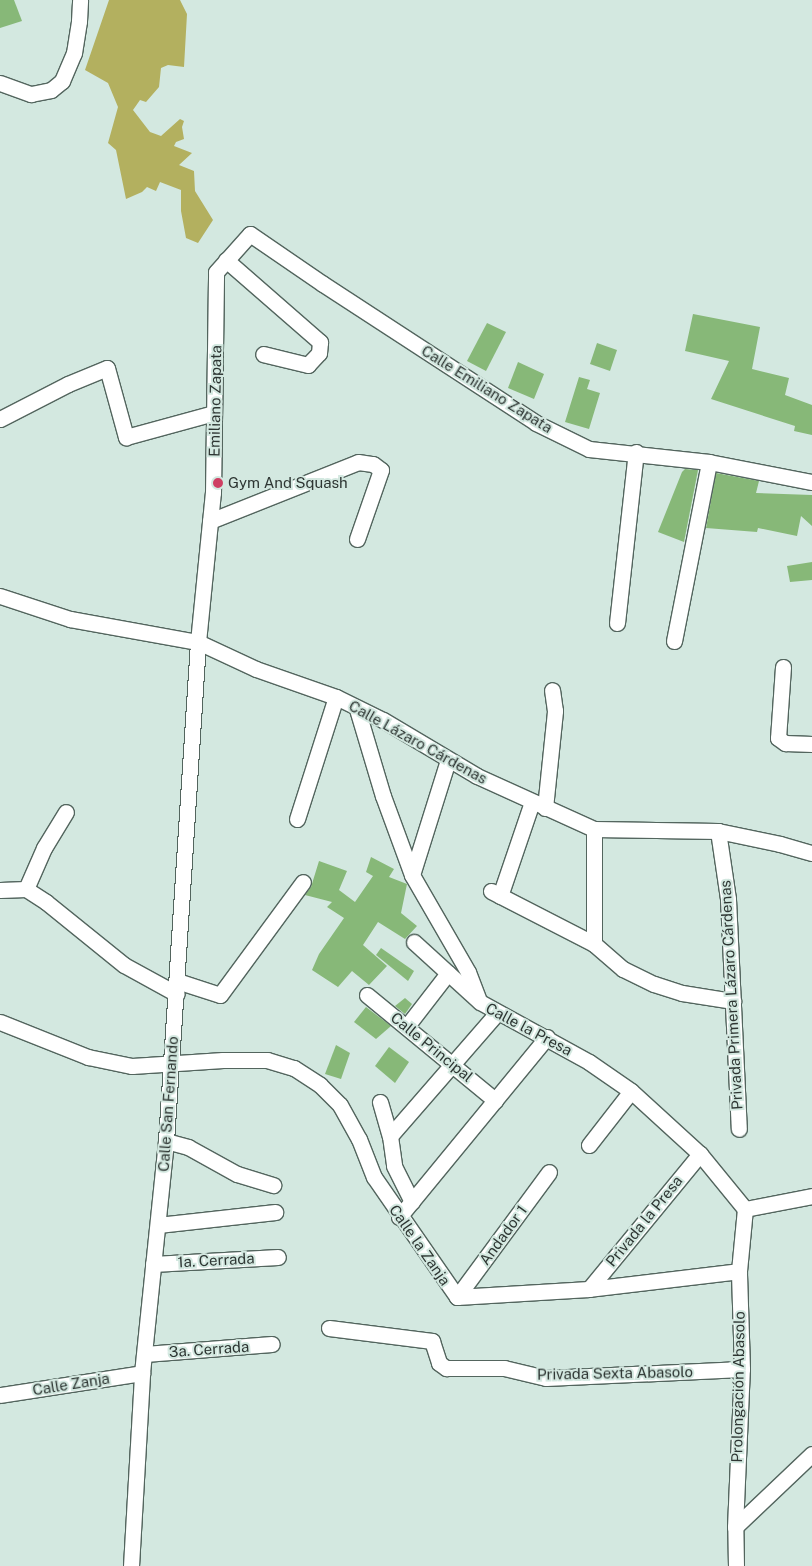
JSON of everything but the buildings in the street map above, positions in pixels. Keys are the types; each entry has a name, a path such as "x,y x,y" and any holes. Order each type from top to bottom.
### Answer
{"street":[{"path":"0,83 31,94 52,90 62,81 74,53 80,21 80,0"},
{"name":"Emiliano Zapata","path":"198,642 210,521 216,272 250,234"},
{"name":"Calle Emiliano Zapata","path":"250,234 323,284 536,422 589,448 709,462 812,482"},
{"path":"226,260 320,342 319,353 308,365 263,354"},
{"path":"0,419 68,384 107,368 126,437 214,413"},
{"path":"617,624 636,452"},
{"path":"210,521 358,462 373,464 381,470 357,539"},
{"path":"674,641 709,462"},
{"name":"Calle Lázaro Cárdenas","path":"0,596 70,620 198,642 256,669 336,697 382,720 448,760 538,805 594,828 718,831 812,853"},
{"name":"Calle San Fernando","path":"131,1566 142,1374 166,1141 198,642"},
{"path":"783,667 778,738 785,743 812,744"},
{"path":"552,690 555,711 538,805 496,894 594,944 623,969 654,984 682,993 733,1001"},
{"path":"297,819 336,697"},
{"name":"Calle la Presa","path":"357,709 383,796 412,875 468,972 480,1002 497,1013 547,1037 589,1062 631,1091 700,1154 745,1209"},
{"path":"412,875 448,760"},
{"path":"26,889 44,848 66,812"},
{"path":"594,828 594,944"},
{"name":"Privada Primera Lázaro Cárdenas","path":"718,831 728,899 739,1129"},
{"path":"0,890 26,889 46,902 124,966 177,988 220,995 303,882"},
{"path":"414,942 480,1002"},
{"path":"406,1026 448,973"},
{"name":"Calle Principal","path":"367,995 495,1100"},
{"path":"390,1136 454,1065 497,1013"},
{"name":"Calle la Zanja","path":"0,1022 88,1057 132,1066 267,1060 294,1068 320,1085 340,1105 359,1139 374,1177 399,1217 457,1297 589,1289 739,1271"},
{"path":"399,1217 547,1037"},
{"path":"589,1146 631,1091"},
{"path":"380,1102 390,1136 394,1166 412,1202"},
{"path":"166,1141 188,1147 237,1174 273,1185"},
{"name":"Privada la Presa","path":"589,1289 700,1154"},
{"name":"Andador 1","path":"457,1297 549,1172"},
{"path":"745,1209 812,1196"},
{"name":"Prolongación Abasolo","path":"736,1566 735,1527 742,1369 739,1271 745,1209"},
{"path":"158,1225 275,1212"},
{"name":"1a. Cerrada","path":"153,1264 278,1257"},
{"name":"Privada Sexta Abasolo","path":"329,1328 432,1341 440,1363 446,1368 504,1368 546,1378 742,1369"},
{"name":"3a. Cerrada","path":"145,1354 272,1344"},
{"name":"Calle Zanja","path":"0,1395 142,1374"},
{"path":"735,1527 812,1454"}],"shaded area":[{"path":"109,0 180,0 187,14 184,67 168,65 161,68 159,87 146,102 140,100 133,110 150,132 161,136 180,119 184,121 182,127 184,139 176,142 174,146 192,153 179,165 194,171 195,191 213,220 198,243 186,238 181,211 181,190 160,182 156,191 147,187 142,192 126,199 116,150 108,143 118,107 108,83 85,70"}],"place":[{"name":"Gym And Squash","path":"218,483"}]}
